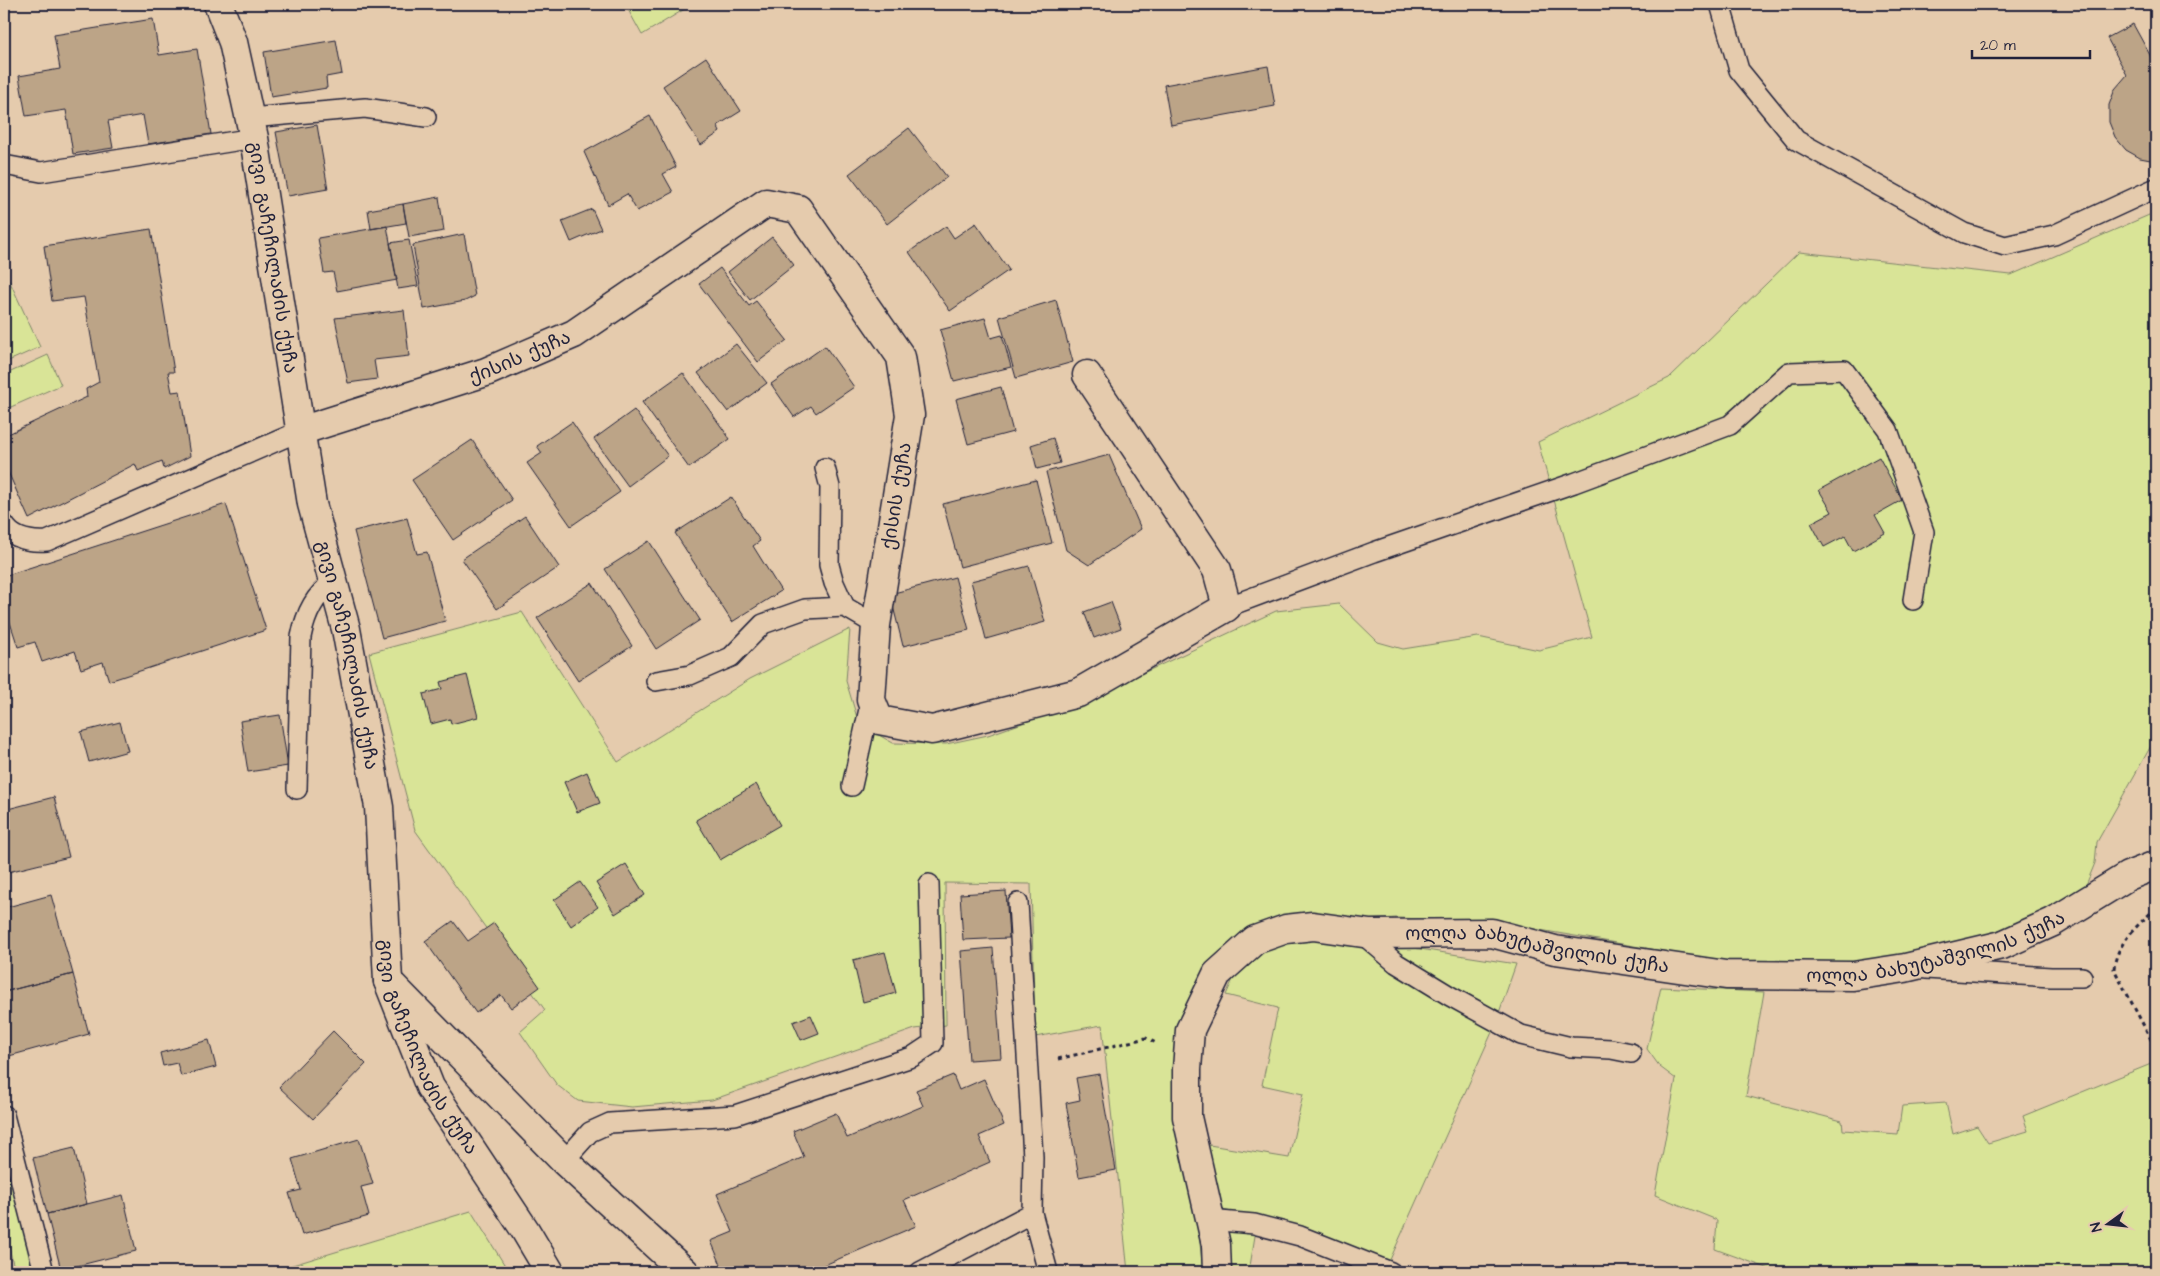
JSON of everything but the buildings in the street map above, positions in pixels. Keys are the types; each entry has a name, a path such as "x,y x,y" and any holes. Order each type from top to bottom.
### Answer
{"street":[{"name":"გივი გაჩეჩილაძის ქუჩა","path":"218,4 234,42 252,128 312,504 346,630 379,807 388,981 430,1087 525,1230 550,1272"},
{"name":"ქისის ქუჩა","path":"300,431 486,372 574,334 766,203 798,209 901,356 910,414 876,625 871,700"},
{"path":"871,700 879,720 932,730 1078,693 1227,607 1217,570 1087,375"},
{"name":"ოლღა ბახუტაშვილის ქუჩა","path":"1217,1272 1216,1246 1187,1117 1187,1069 1190,1030 1216,974 1255,940 1286,928 1313,926 1361,933 1492,933 1555,950 1726,975 1853,976 1905,968 2002,945 2052,922 2128,876 2156,865"},
{"path":"388,981 564,1161 685,1272"}],"lane":[{"path":"1720,4 1739,70 1796,140 1964,233 2005,246 2054,235 2156,188"},
{"path":"4,165 41,172 252,128 365,108 426,117"},
{"path":"1227,607 1374,552 1730,426 1789,372 1844,370 1888,430 1924,532 1913,600"},
{"path":"4,524 18,537 31,542 47,541 300,431"},
{"path":"825,468 830,487 829,565 834,583 845,607"},
{"path":"297,789 301,637 305,617 323,590 332,583"},
{"path":"656,681 690,675 731,657 763,624 805,609 845,607 876,625"},
{"path":"852,786 871,700"},
{"path":"564,1161 590,1132 610,1123 735,1115 912,1058 932,1043 929,884"},
{"path":"1018,903 1033,1156 1032,1213 1048,1272"},
{"path":"1361,933 1396,963 1450,996 1521,1035 1570,1047 1612,1049 1631,1053"},
{"path":"1905,968 2051,978 2082,977"},
{"path":"4,1115 44,1272"},
{"path":"920,1272 1032,1213"},
{"path":"1209,1220 1254,1224 1300,1236 1391,1272"}],"path":[{"path":"2156,908 2131,933 2115,958 2114,969 2156,1049"},
{"path":"1052,1060 1146,1038 1162,1046"}],"green space":[{"path":"625,4 693,4 642,35"},
{"path":"2156,212 2156,737 2097,842 2095,863 2086,885 2032,919 1939,950 1870,966 1751,966 1487,921 1325,918 1207,968 1182,1014 1177,1075 1197,1215 1203,1272 1128,1272 1102,1025 1035,1037 1031,884 945,883 946,1025 915,1029 712,1100 632,1107 578,1101 557,1085 520,1032 545,1010 415,830 369,653 522,612 618,762 750,679 850,629 846,681 859,724 893,743 946,744 988,735 1077,704 1276,611 1339,604 1378,642 1403,649 1478,637 1539,650 1592,637 1538,442 1669,378 1799,252 2011,275"},
{"path":"4,269 40,347 4,363"},
{"path":"48,355 61,385 4,410 4,375"},
{"path":"1330,935 1516,964 1493,1030 1389,1262 1282,1221 1221,1210 1203,1144 1289,1158 1303,1094 1262,1085 1278,1008 1226,995 1242,959 1265,943"},
{"path":"1661,987 1764,992 1746,1096 1842,1121 1843,1130 1898,1134 1902,1106 1946,1103 1953,1134 1977,1126 1988,1143 2028,1131 2023,1116 2156,1062 2156,1272 1778,1272 1715,1249 1717,1220 1655,1195 1676,1079 1660,1067 1647,1049"},
{"path":"4,1155 36,1272 15,1272 4,1226"},
{"path":"471,1211 509,1272 276,1272 276,1270"},
{"path":"1223,1230 1256,1230 1249,1272 1226,1272"}]}
